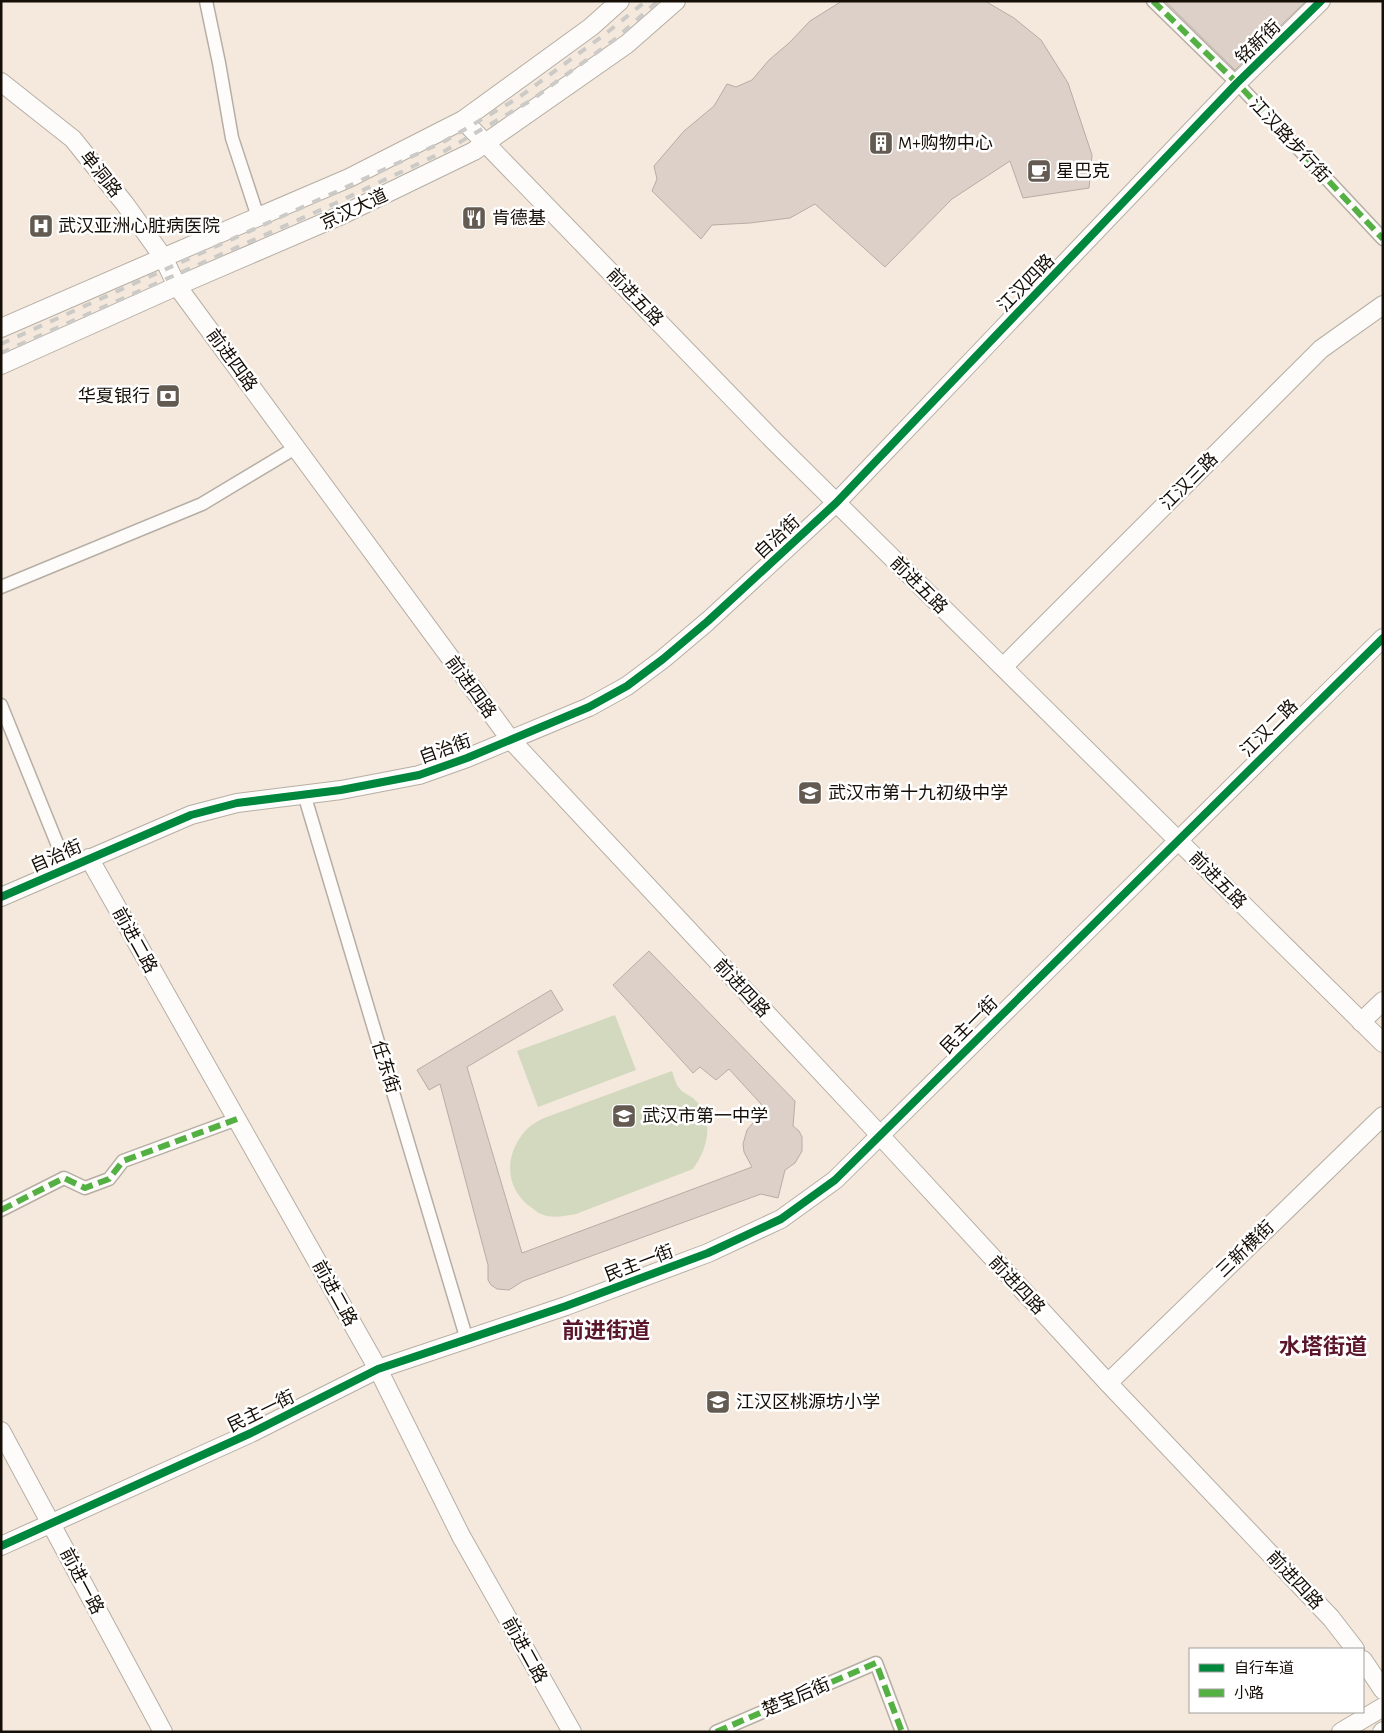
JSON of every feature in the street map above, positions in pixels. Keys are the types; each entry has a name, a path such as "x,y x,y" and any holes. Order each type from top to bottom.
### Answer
{"street":[{"path":"206,1 220,63 232,138 258,217"},
{"name":"京汉大道","path":"1,328 349,178 463,120 591,27 620,1"},
{"name":"京汉大道","path":"1,365 344,214 474,151 627,44 676,1"},
{"name":"江汉路步行街","path":"1153,1 1237,84 1383,239"},
{"name":"铭新街","path":"1237,84 1321,1"},
{"name":"单洞路","path":"1,82 73,139 164,257 177,286"},
{"name":"江汉四路","path":"836,503 1237,84"},
{"name":"前进五路","path":"463,120 766,433 1383,1043"},
{"name":"前进四路","path":"177,286 510,739 1108,1382 1331,1618 1354,1648"},
{"name":"江汉三路","path":"1003,668 1321,349 1383,305"},
{"path":"1,586 202,504 295,448"},
{"name":"自治街","path":"1,897 191,815 237,803 341,790 419,775 467,758 588,707 627,686 708,622 836,503"},
{"name":"江汉二路","path":"1177,840 1383,638"},
{"path":"1,704 67,868"},
{"name":"任东街","path":"304,794 467,1340"},
{"name":"民主一街","path":"1,1546 251,1433 378,1369 566,1306 708,1253 781,1218 835,1180 1177,840"},
{"name":"前进二路","path":"89,858 378,1369 461,1536 572,1732"},
{"path":"1361,1022 1383,1001"},
{"name":"三新横街","path":"1108,1382 1383,1116"},
{"path":"1,1210 64,1178 85,1188 109,1179 123,1161 236,1119"},
{"name":"前进一路","path":"1,1431 163,1732"},
{"path":"1364,1662 1383,1690"},
{"name":"楚宝后街","path":"716,1732 876,1663 902,1732"},
{"path":"1342,1732 1383,1707"}],"green space":[{"path":"615,1015 636,1070 538,1107 517,1051"},
{"path":"672,1071 675,1081 683,1092 693,1098 700,1106 705,1114 707,1123 706,1142 693,1169 576,1214 558,1217 545,1216 523,1200 512,1180 510,1170 511,1159 514,1148 530,1127 544,1118"}],"building":[{"name":"M+购物中心","path":"842,1 985,1 1014,18 1041,40 1068,83 1092,155 1089,188 1023,198 1010,161 952,199 885,267 815,204 790,218 712,225 701,239 652,191 657,179 654,166 684,131 714,106 727,84 736,87 752,80 769,60 810,21"},
{"path":"1165,1 1306,1 1235,70"},
{"path":"649,951 795,1101 793,1126 802,1137 802,1151 795,1163 785,1170 778,1198 761,1194 523,1281 509,1290 497,1289 488,1280 488,1265 440,1084 429,1090 417,1070 551,990 563,1010 467,1067 522,1253 752,1167 744,1152 743,1144 747,1130 758,1117 761,1104 729,1069 716,1080 700,1067 693,1073 613,985"}],"railway":[{"path":"1,344 445,141 518,98 604,35 646,1"},
{"path":"1,353 336,203 443,152 530,101 614,40 658,1"}],"marked path":[{"path":"1153,1 1237,83 1383,239"},
{"path":"1,1210 64,1178 85,1188 109,1179 123,1161 237,1119"},
{"path":"716,1732 876,1663 902,1732"}],"cycle path":[{"path":"1,897 191,815 237,803 341,790 419,775 467,758 589,707 627,686 708,621 836,503 1237,83 1321,1"},
{"path":"1,1546 251,1433 378,1369 566,1306 708,1253 781,1219 835,1180 1383,638"}],"place":[{"name":"M+购物中心","path":"881,143"},
{"name":"星巴克","path":"1039,171"},
{"name":"肯德基","path":"474,218"},
{"name":"武汉亚洲心脏病医院","path":"41,226"},
{"name":"华夏银行","path":"168,396"},
{"name":"武汉市第十九初级中学","path":"810,793"},
{"name":"武汉市第一中学","path":"624,1116"},
{"name":"江汉区桃源坊小学","path":"718,1402"}],"district":[{"name":"前进街道","path":"606,1330"},
{"name":"水塔街道","path":"1323,1346"}]}
